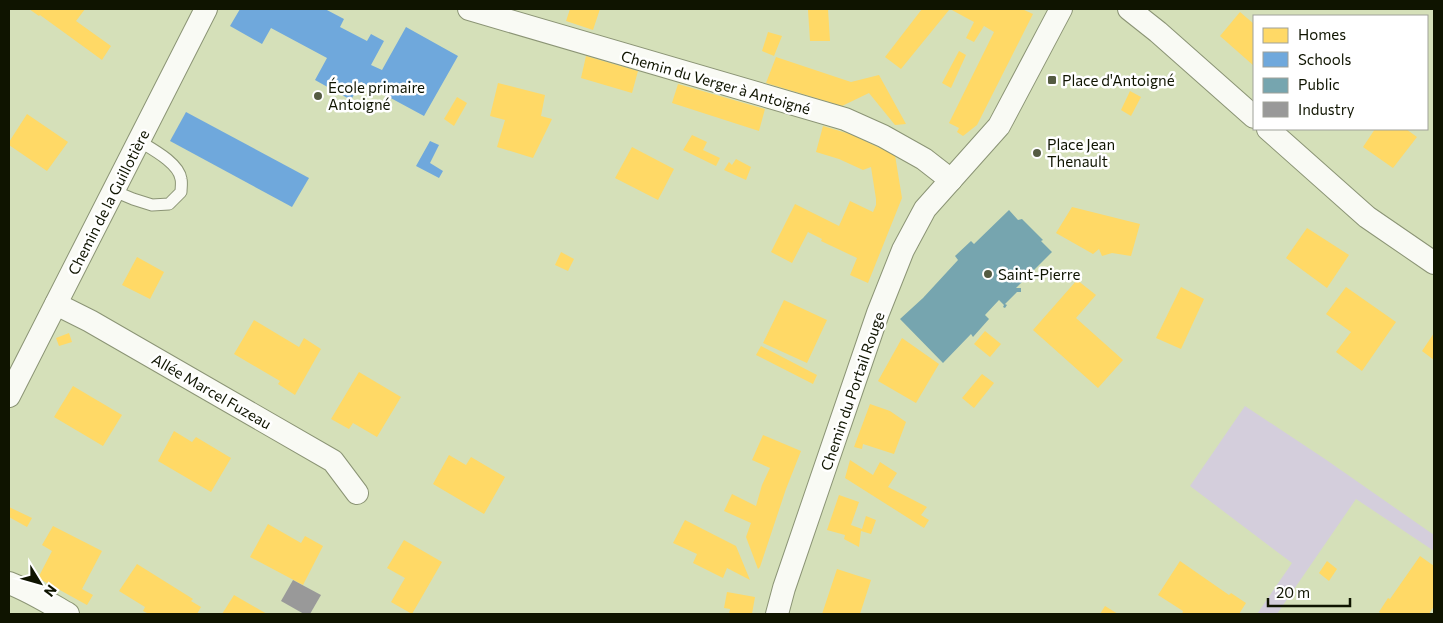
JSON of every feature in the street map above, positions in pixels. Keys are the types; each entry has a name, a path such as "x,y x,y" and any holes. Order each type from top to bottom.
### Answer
{"street":[{"name":"Chemin de la Guillotière","path":"9,396 206,9"},
{"name":"Chemin du Verger à Antoigné","path":"469,9 844,120 883,136 924,159 951,180"},
{"name":"Chemin du Portail Rouge","path":"778,614 784,588 878,313 903,250 924,209 999,126 1061,9"},
{"path":"1129,9 1158,32 1253,116"},
{"path":"1269,130 1367,216 1434,263"},
{"name":"Allée Marcel Fuzeau","path":"56,304 90,321 333,461 357,493"},
{"path":"9,584 37,595 68,614"}],"lane":[{"path":"114,191 152,205 169,204 181,192 181,178 176,168 161,155 139,141"}],"shaded area":[{"path":"1245,406 1434,535 1434,551 1356,499 1277,614 1257,614 1292,563 1190,486"}],"building: Homes":[{"path":"29,9 85,9 76,21 111,46 102,60"},
{"path":"570,9 600,9 593,30 566,21"},
{"path":"828,9 830,41 810,41 808,10"},
{"path":"922,9 949,10 901,69 885,57"},
{"path":"950,9 1022,9 1033,14 977,125 963,136 957,132 959,128 949,123 994,32 984,26 974,42 966,38 974,22"},
{"path":"1240,12 1253,23 1253,65 1220,36"},
{"path":"768,32 782,36 774,56 762,51"},
{"path":"959,51 966,55 951,88 942,83"},
{"path":"586,56 638,71 632,93 581,78"},
{"path":"776,57 851,82 879,75 906,124 895,125 869,93 842,106 766,83"},
{"path":"498,83 545,95 541,116 552,119 533,158 497,147 505,120 490,116"},
{"path":"678,84 765,109 759,131 672,103"},
{"path":"1130,91 1141,97 1131,116 1121,110"},
{"path":"457,97 467,103 454,126 444,119"},
{"path":"27,114 68,142 47,171 9,145 9,142"},
{"path":"823,126 850,134 895,155 902,198 868,283 850,275 857,258 821,241 822,239 808,232 792,263 771,252 795,204 839,226 850,201 873,212 876,205 871,167 863,170 839,159 816,152"},
{"path":"1374,130 1407,130 1417,137 1393,168 1363,147"},
{"path":"692,135 707,142 703,150 720,158 716,166 683,150"},
{"path":"632,147 674,169 658,200 615,178"},
{"path":"736,159 751,167 746,180 724,170 729,162 732,165"},
{"path":"1072,207 1140,224 1131,256 1112,253 1102,256 1099,249 1093,254 1056,233"},
{"path":"1307,228 1349,255 1327,288 1286,258"},
{"path":"561,252 574,259 568,271 555,265"},
{"path":"137,257 164,272 150,299 122,285"},
{"path":"1077,280 1096,295 1076,318 1123,360 1098,388 1033,330"},
{"path":"1181,287 1204,299 1181,349 1156,338"},
{"path":"1346,287 1396,322 1362,371 1336,352 1351,332 1326,314"},
{"path":"784,300 827,320 807,363 763,343"},
{"path":"254,320 299,347 304,338 321,349 295,395 278,384 280,381 234,354"},
{"path":"985,331 1001,344 990,357 974,344"},
{"path":"69,333 72,342 59,346 56,338"},
{"path":"1434,333 1434,360 1422,351"},
{"path":"902,338 939,364 916,403 878,381"},
{"path":"761,346 817,375 813,384 756,355"},
{"path":"359,372 401,397 377,437 353,423 349,429 331,419"},
{"path":"982,374 994,383 974,408 962,398"},
{"path":"73,386 122,415 103,446 54,417"},
{"path":"870,404 890,411 906,422 894,454 863,444 862,449 854,447"},
{"path":"174,431 192,442 196,437 231,458 211,492 158,461"},
{"path":"763,435 801,451 758,569 746,537 751,523 724,511 732,494 756,506 762,485 770,468 752,460"},
{"path":"449,455 466,465 471,457 505,477 484,514 433,484"},
{"path":"850,460 873,475 880,462 897,473 888,487 927,507 921,515 929,520 924,528 845,478"},
{"path":"839,495 859,502 851,525 862,529 866,516 876,520 871,534 861,531 859,547 844,539 845,535 827,530"},
{"path":"9,507 32,518 27,527 9,517"},
{"path":"685,520 736,546 750,580 727,568 723,578 693,563 697,554 673,543"},
{"path":"268,524 301,543 305,536 323,546 303,585 250,557"},
{"path":"53,526 102,551 82,589 93,595 87,605 38,578 52,551 42,545"},
{"path":"404,540 442,562 412,614 391,602 405,578 387,568"},
{"path":"1420,556 1434,566 1434,606 1429,614 1382,614 1379,612 1388,598 1390,599"},
{"path":"1180,561 1229,595 1231,593 1246,603 1239,614 1182,614 1183,611 1158,595"},
{"path":"1327,561 1337,569 1329,581 1319,573"},
{"path":"137,564 193,599 191,601 201,607 197,614 149,614 143,611 145,607 119,591"},
{"path":"837,569 871,580 860,614 822,614"},
{"path":"727,592 755,597 752,614 729,614 730,609 724,608"},
{"path":"234,595 267,614 222,614"},
{"path":"1105,606 1118,614 1100,614"}],"building: Schools":[{"path":"240,9 325,9 344,19 340,27 367,41 371,34 384,41 371,65 382,70 406,27 458,56 424,116 361,82 351,100 315,80 327,58 271,28 262,44 230,26"},
{"path":"186,112 309,178 292,207 170,141"},
{"path":"430,141 439,145 430,163 443,171 439,178 416,166"}],"building: Public":[{"name":"Saint-Pierre","path":"1009,210 1018,220 1022,219 1052,252 1016,288 1021,288 1021,292 1017,292 1005,304 1007,305 1005,308 999,300 985,315 989,319 973,337 971,334 943,363 900,319 923,298 958,260 955,256 971,241 974,244"}],"building: Industry":[{"path":"293,580 321,595 310,614 304,614 281,601"}],"place":[{"name":"Place d'Antoigné","path":"1052,80"},
{"name":"École primaire Antoigné","path":"318,96"},
{"name":"Place Jean Thenault","path":"1037,153"},
{"name":"Saint-Pierre","path":"988,274"}]}
